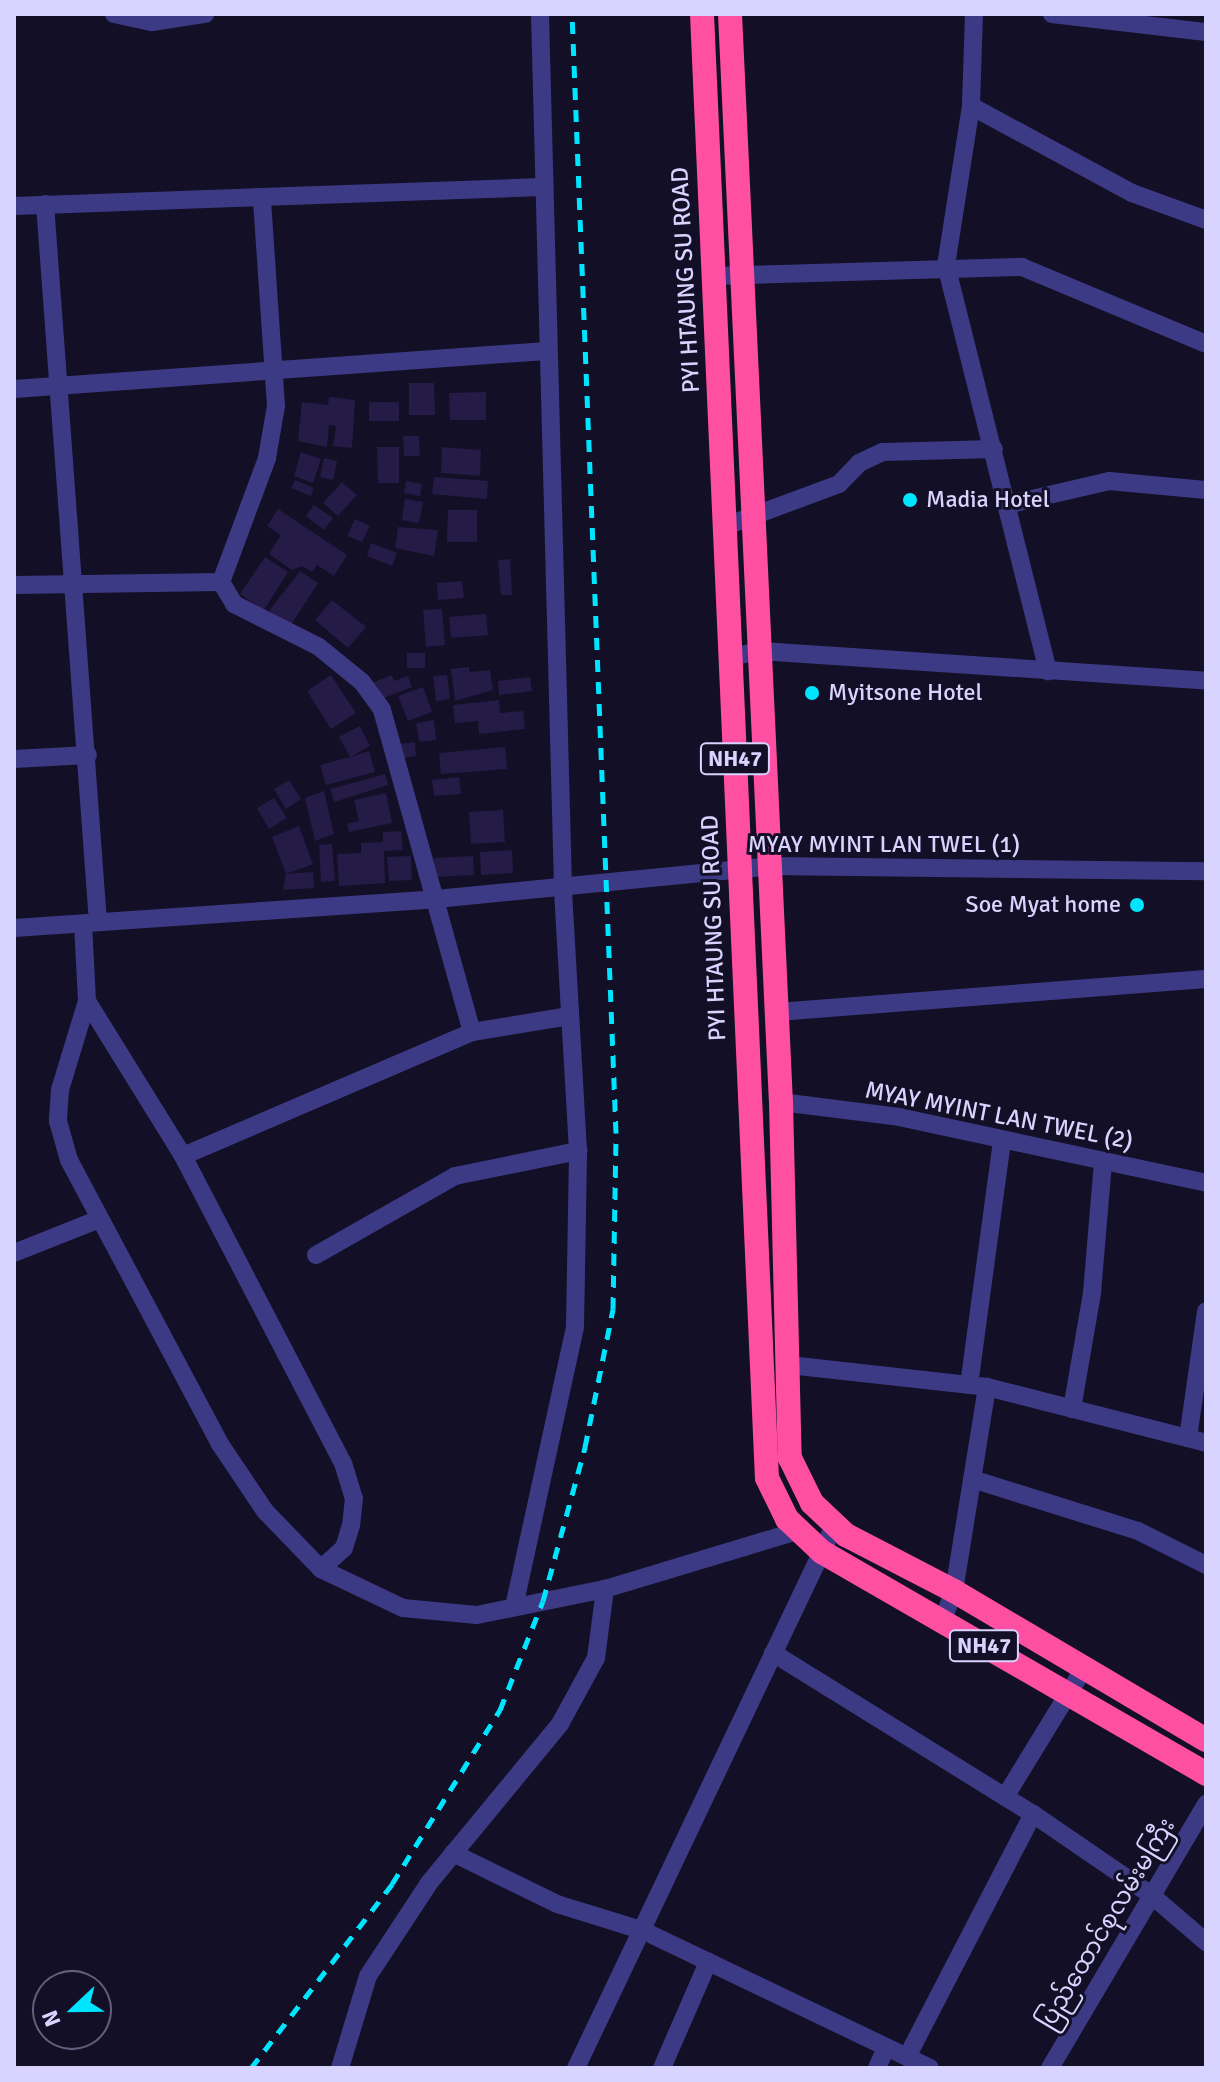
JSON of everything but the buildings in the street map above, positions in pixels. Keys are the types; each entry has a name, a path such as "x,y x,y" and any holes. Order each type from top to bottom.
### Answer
{"highway":[{"name":"PYI HTAUNG SU ROAD","path":"702,14 726,526 762,1451 776,1501 797,1531"},
{"name":"NH47","path":"730,14 740,279 781,1102 790,1458 799,1481 834,1526 954,1591 1206,1740"},
{"path":"706,121 734,120"},
{"path":"720,399 747,396"},
{"path":"751,1154 782,1157"},
{"path":"758,1312 787,1315"},
{"name":"NH47","path":"797,1531 822,1552 1206,1774"}],"street":[{"path":"114,14 152,22 205,14"},
{"path":"514,1607 575,1327 578,1151 563,887 546,351 540,14"},
{"path":"974,14 971,106 946,265 1048,671"},
{"path":"1052,14 1206,32"},
{"path":"971,106 1132,193 1206,220"},
{"path":"14,206 262,200 542,187"},
{"path":"221,582 267,458 276,406 262,200"},
{"path":"45,204 88,755 91,923 87,1001 60,1090 58,1121 97,1220 220,1444 265,1511 321,1569 403,1608 477,1615 605,1589 797,1531"},
{"path":"713,276 740,279 946,265 1022,267 1206,344"},
{"path":"14,389 546,351"},
{"path":"726,526 839,484 859,463 883,452 994,449"},
{"path":"1006,505 1109,481 1206,490"},
{"path":"14,585 73,580 221,582"},
{"path":"221,582 234,604 319,647 362,682 382,710 472,1032"},
{"path":"731,657 760,651 1206,681"},
{"path":"14,759 88,755"},
{"name":"MYAY MYINT LAN TWEL (1)","path":"14,928 436,899 770,866 1206,871"},
{"path":"777,1012 1206,979"},
{"path":"87,1001 183,1156 343,1463 354,1498 351,1525 344,1548 321,1569"},
{"path":"183,1156 472,1032 570,1016"},
{"name":"MYAY MYINT LAN TWEL (2)","path":"781,1102 1002,1140 1206,1181"},
{"path":"942,1622 954,1591 972,1479 1002,1140"},
{"path":"316,1255 455,1176 578,1151"},
{"path":"1072,1409 1092,1293 1103,1161"},
{"path":"1206,1181 1206,1197"},
{"path":"14,1253 97,1220"},
{"path":"789,1365 978,1386 1197,1440 1206,1311"},
{"path":"972,1479 1138,1531 1206,1565"},
{"path":"576,2068 644,1931 834,1526"},
{"path":"340,2068 368,1976 453,1853 560,1724 596,1658 605,1589"},
{"path":"773,1653 1033,1814 1150,1894 1206,1942"},
{"path":"1005,1797 1064,1692 1084,1668"},
{"name":"ပြည်ထောင်စုလမ်းမကြီး","path":"1050,2068 1150,1894 1206,1804"},
{"path":"907,2057 1033,1814"},
{"path":"453,1853 557,1904 644,1931 930,2068"},
{"path":"662,2068 708,1962"},
{"path":"877,2068 886,2048"}],"railway":[{"path":"251,2068 392,1884 500,1710 543,1601 585,1447 613,1309 616,1133 572,14"}],"place":[{"name":"Madia Hotel","path":"910,500"},
{"name":"Myitsone Hotel","path":"812,693"},
{"name":"Soe Myat home","path":"1137,905"}]}
